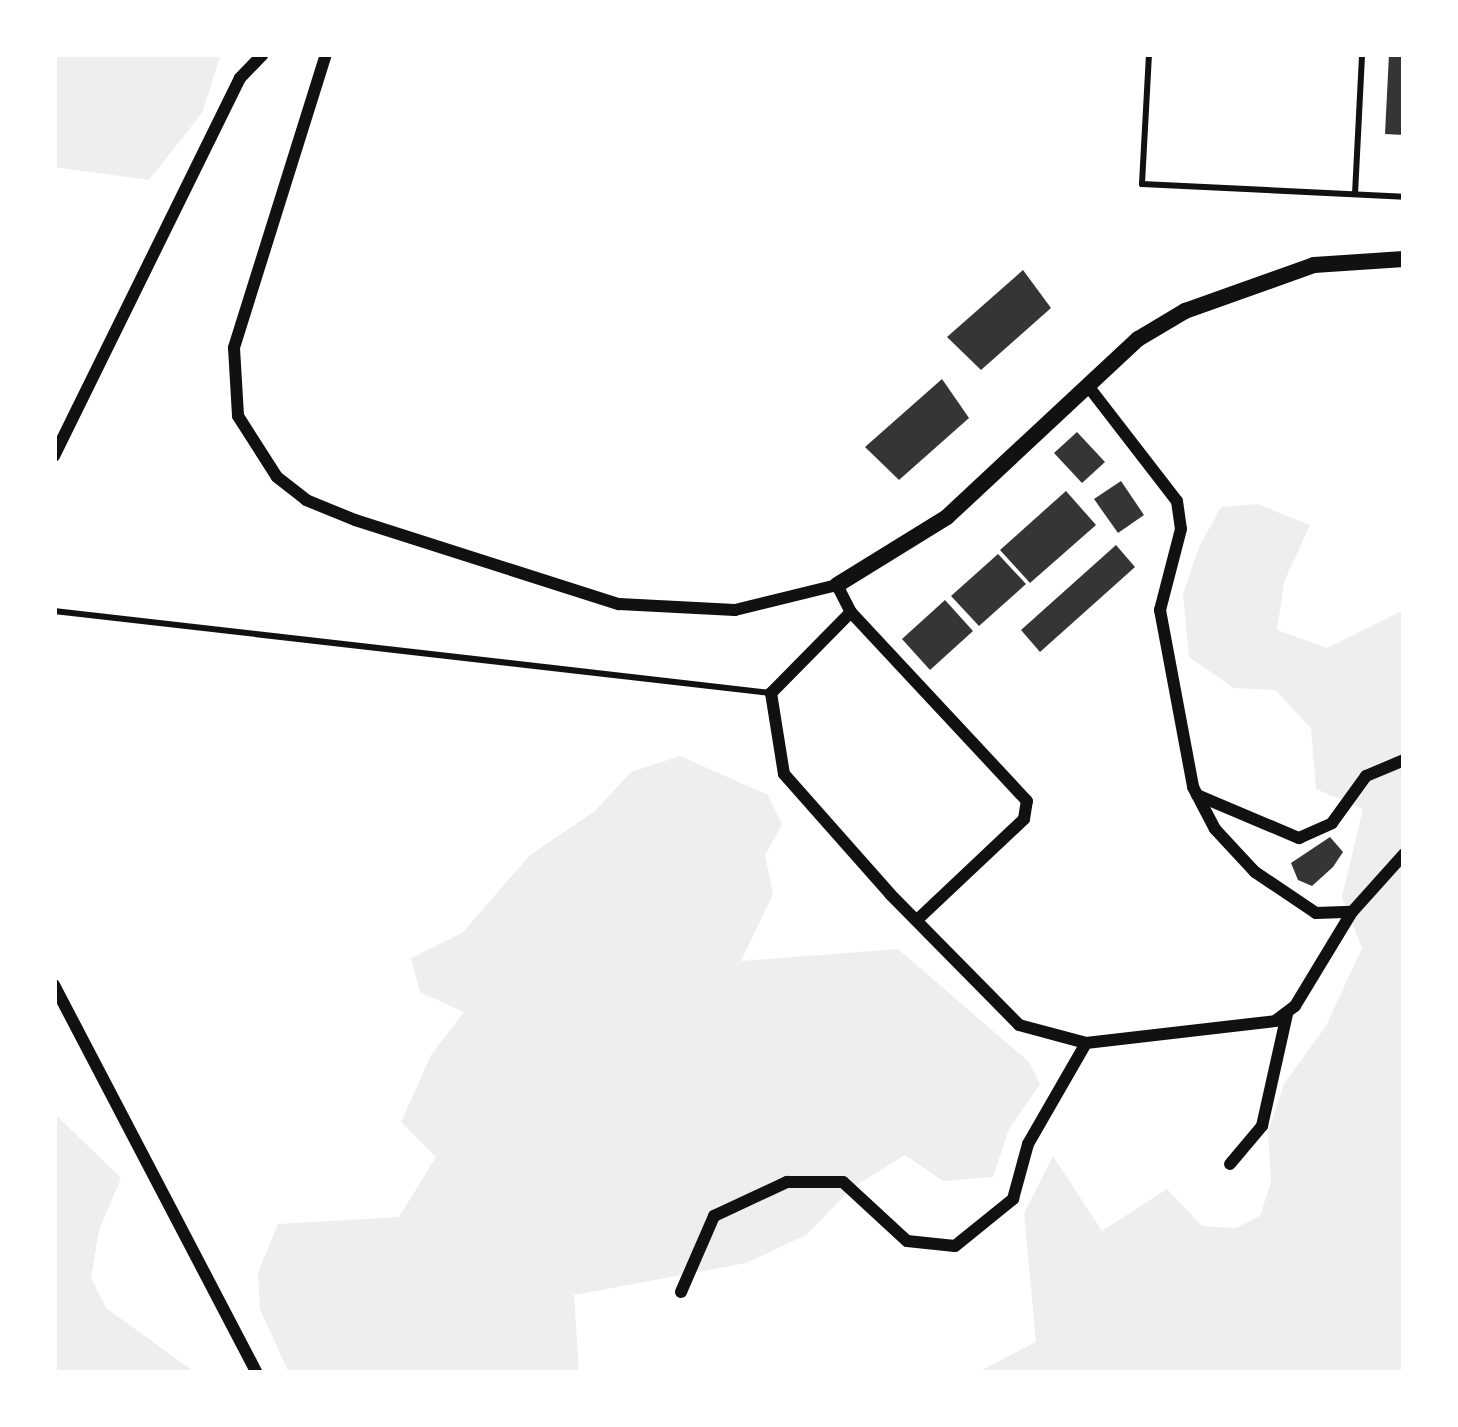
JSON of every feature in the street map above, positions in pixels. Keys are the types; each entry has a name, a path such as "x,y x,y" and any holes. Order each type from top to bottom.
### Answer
{"street":[{"path":"54,457 240,78 263,54"},
{"path":"326,54 234,348 238,416 277,477 306,500 620,604 735,610 836,585 946,517 1138,339 1246,283 1314,265 1404,259"},
{"path":"1088,386 1177,501 1180,529 1160,610 1196,794 1225,841 1279,891 1316,913 1352,912"},
{"path":"836,585 850,612 1028,801 1024,819 917,920"},
{"path":"850,612 771,693 784,774 1019,1025 1086,1043 1111,1034 1258,1025 1287,1015"},
{"path":"1196,794 1299,838 1332,823 1366,776 1404,760"},
{"path":"1230,1164 1262,1126 1287,1015 1352,912 1404,854"},
{"path":"54,986 257,1373"},
{"path":"681,1292 714,1216 787,1182 843,1182 907,1241 955,1246 1013,1199 1028,1144 1086,1043"}],"lane":[{"path":"1149,54 1142,184 1404,197"},
{"path":"1355,195 1362,54"},
{"path":"54,611 771,693"}],"shaded area":[{"path":"54,54 221,54 202,113 149,180 54,167"},
{"path":"1257,504 1310,525 1284,582 1277,630 1327,648 1404,610 1404,1373 976,1373 1036,1342 1024,1213 1053,1156 1102,1231 1167,1189 1202,1226 1236,1228 1260,1216 1271,1182 1268,1132 1284,1084 1326,1026 1362,948 1342,897 1363,809 1316,789 1311,728 1275,690 1234,688 1189,657 1183,594 1199,547 1221,507"},
{"path":"680,756 768,795 782,825 765,855 773,894 741,961 898,949 1028,1061 1040,1084 1009,1129 993,1177 943,1181 905,1155 853,1187 806,1235 746,1263 574,1295 579,1373 289,1373 260,1309 258,1273 278,1224 399,1217 436,1157 401,1122 431,1055 464,1012 420,992 411,958 462,933 530,855 595,811 631,772"},
{"path":"54,1113 121,1178 99,1230 91,1278 106,1308 196,1373 54,1373"}],"building":[{"path":"1389,54 1404,54 1404,135 1385,134"},
{"path":"1023,270 1051,308 981,370 947,337"},
{"path":"942,379 969,418 899,480 865,447"},
{"path":"1077,432 1105,462 1082,483 1054,453"},
{"path":"1121,481 1144,515 1118,533 1094,499"},
{"path":"1066,491 1096,525 1030,583 1000,550"},
{"path":"1116,545 1135,567 1040,652 1021,630"},
{"path":"998,554 1026,584 979,626 951,596"},
{"path":"945,600 973,631 930,670 902,639"},
{"path":"1330,837 1343,852 1333,867 1312,886 1298,880 1291,863"}]}
